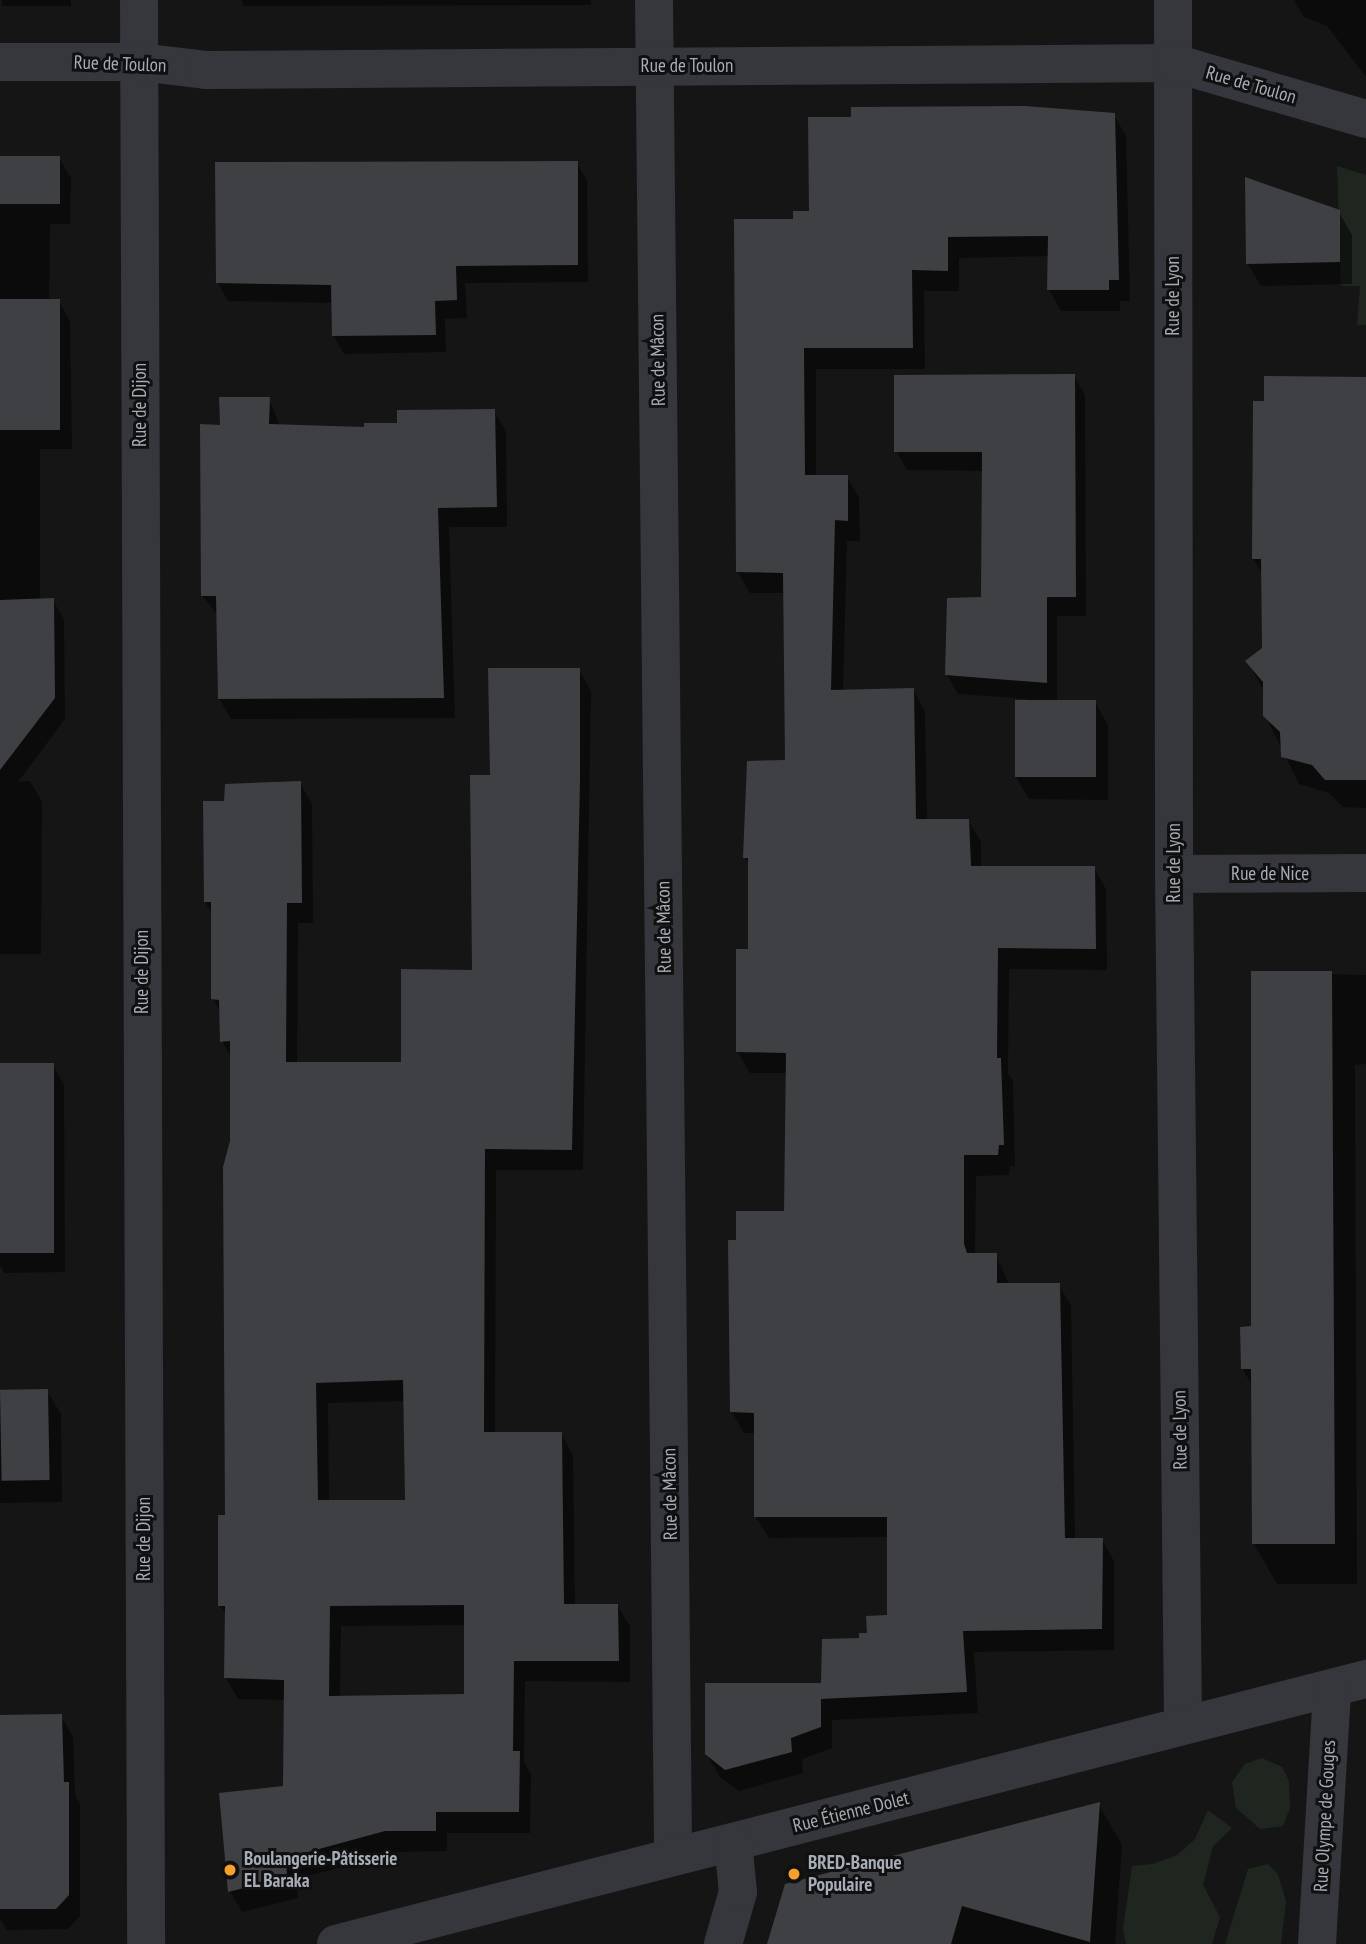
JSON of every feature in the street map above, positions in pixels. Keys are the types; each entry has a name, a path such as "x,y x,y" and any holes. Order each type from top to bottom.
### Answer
{"street":[{"name":"Rue de Dijon","path":"139,0 146,1944"},
{"name":"Rue de Mâcon","path":"654,0 673,1854"},
{"name":"Rue de Lyon","path":"1173,0 1174,874 1183,1725"},
{"name":"Rue de Toulon","path":"0,62 140,62 206,70 1174,63 1366,119"},
{"name":"Rue de Nice","path":"1174,874 1366,873"},
{"name":"Rue Étienne Dolet","path":"336,1944 673,1854 733,1842 1349,1683"},
{"name":"Rue Olympe de Gouges","path":"1317,1944 1349,1683"},
{"path":"723,1944 738,1892 733,1842"}],"shaded area":[{"path":"1337,166 1366,175 1366,325 1357,325 1360,286 1341,286"},
{"path":"1262,1758 1282,1767 1289,1781 1290,1808 1283,1826 1260,1829 1236,1808 1232,1782 1245,1764"},
{"path":"1208,1810 1232,1828 1213,1846 1203,1885 1220,1917 1212,1944 1126,1944 1123,1929 1132,1866 1153,1864 1177,1855 1195,1839"},
{"path":"1268,1864 1278,1874 1286,1901 1281,1944 1225,1944 1248,1869"}],"building":[{"path":"1025,106 1115,113 1119,280 1109,280 1109,290 1047,290 1048,236 948,237 948,271 912,270 913,348 804,348 805,475 848,475 848,521 835,520 831,690 914,688 916,819 969,819 971,866 1095,866 1096,949 998,948 997,1058 1001,1058 1004,1145 999,1145 998,1155 964,1155 964,1244 967,1253 997,1253 997,1283 1060,1283 1065,1538 1103,1538 1102,1629 963,1631 967,1692 821,1699 821,1727 791,1738 792,1752 725,1770 705,1754 705,1683 821,1683 822,1639 859,1638 859,1633 867,1633 866,1616 887,1615 887,1517 754,1517 754,1413 730,1412 728,1240 736,1240 736,1211 784,1211 786,1053 736,1052 736,949 748,949 748,858 743,858 747,761 785,760 783,573 736,572 734,219 793,219 793,211 809,211 808,117 851,117 851,107"},
{"path":"0,156 60,156 60,204 0,204"},
{"path":"578,161 578,265 456,266 457,300 435,301 436,335 332,336 331,285 216,283 215,162"},
{"path":"1245,177 1340,210 1340,262 1246,264"},
{"path":"0,299 60,299 60,430 0,430"},
{"path":"1075,374 1076,597 1047,597 1047,683 945,675 947,598 981,597 982,452 894,452 894,375"},
{"path":"1264,376 1366,377 1366,780 1325,780 1312,765 1281,757 1280,732 1263,716 1263,682 1245,661 1262,648 1261,559 1252,559 1253,401 1264,401"},
{"path":"219,397 270,397 269,424 364,427 364,423 397,423 397,410 495,409 497,507 438,508 444,698 218,699 216,596 201,596 200,424 220,425"},
{"path":"54,598 55,698 0,770 0,600"},
{"path":"488,668 580,668 572,1150 485,1149 484,1432 562,1432 564,1604 618,1604 619,1661 514,1661 513,1751 520,1751 519,1812 436,1812 436,1831 385,1831 286,1858 287,1877 228,1892 219,1793 283,1786 284,1680 224,1678 225,1606 218,1606 218,1515 225,1515 223,1167 230,1141 230,1041 220,1042 219,1000 211,999 211,902 204,902 203,801 224,801 225,784 301,781 302,903 287,903 286,1062 401,1062 401,969 472,970 470,775 490,775","holes":["403,1380 405,1500 318,1500 316,1383","464,1605 464,1694 329,1696 330,1606"]},
{"path":"1015,700 1096,700 1096,777 1015,777"},
{"path":"1251,971 1332,971 1335,1544 1252,1544 1251,1369 1241,1369 1240,1327 1251,1326"},
{"path":"0,1063 54,1063 54,1253 0,1253"},
{"path":"48,1389 50,1480 2,1481 0,1390"},
{"path":"62,1714 64,1782 69,1782 69,1895 56,1909 0,1909 0,1715"},
{"path":"1100,1802 1090,1942 962,1906 951,1944 767,1944 785,1884"}],"place":[{"name":"Boulangerie-Pâtisserie EL Baraka","path":"230,1870"},
{"name":"BRED-Banque Populaire","path":"794,1874"}]}
